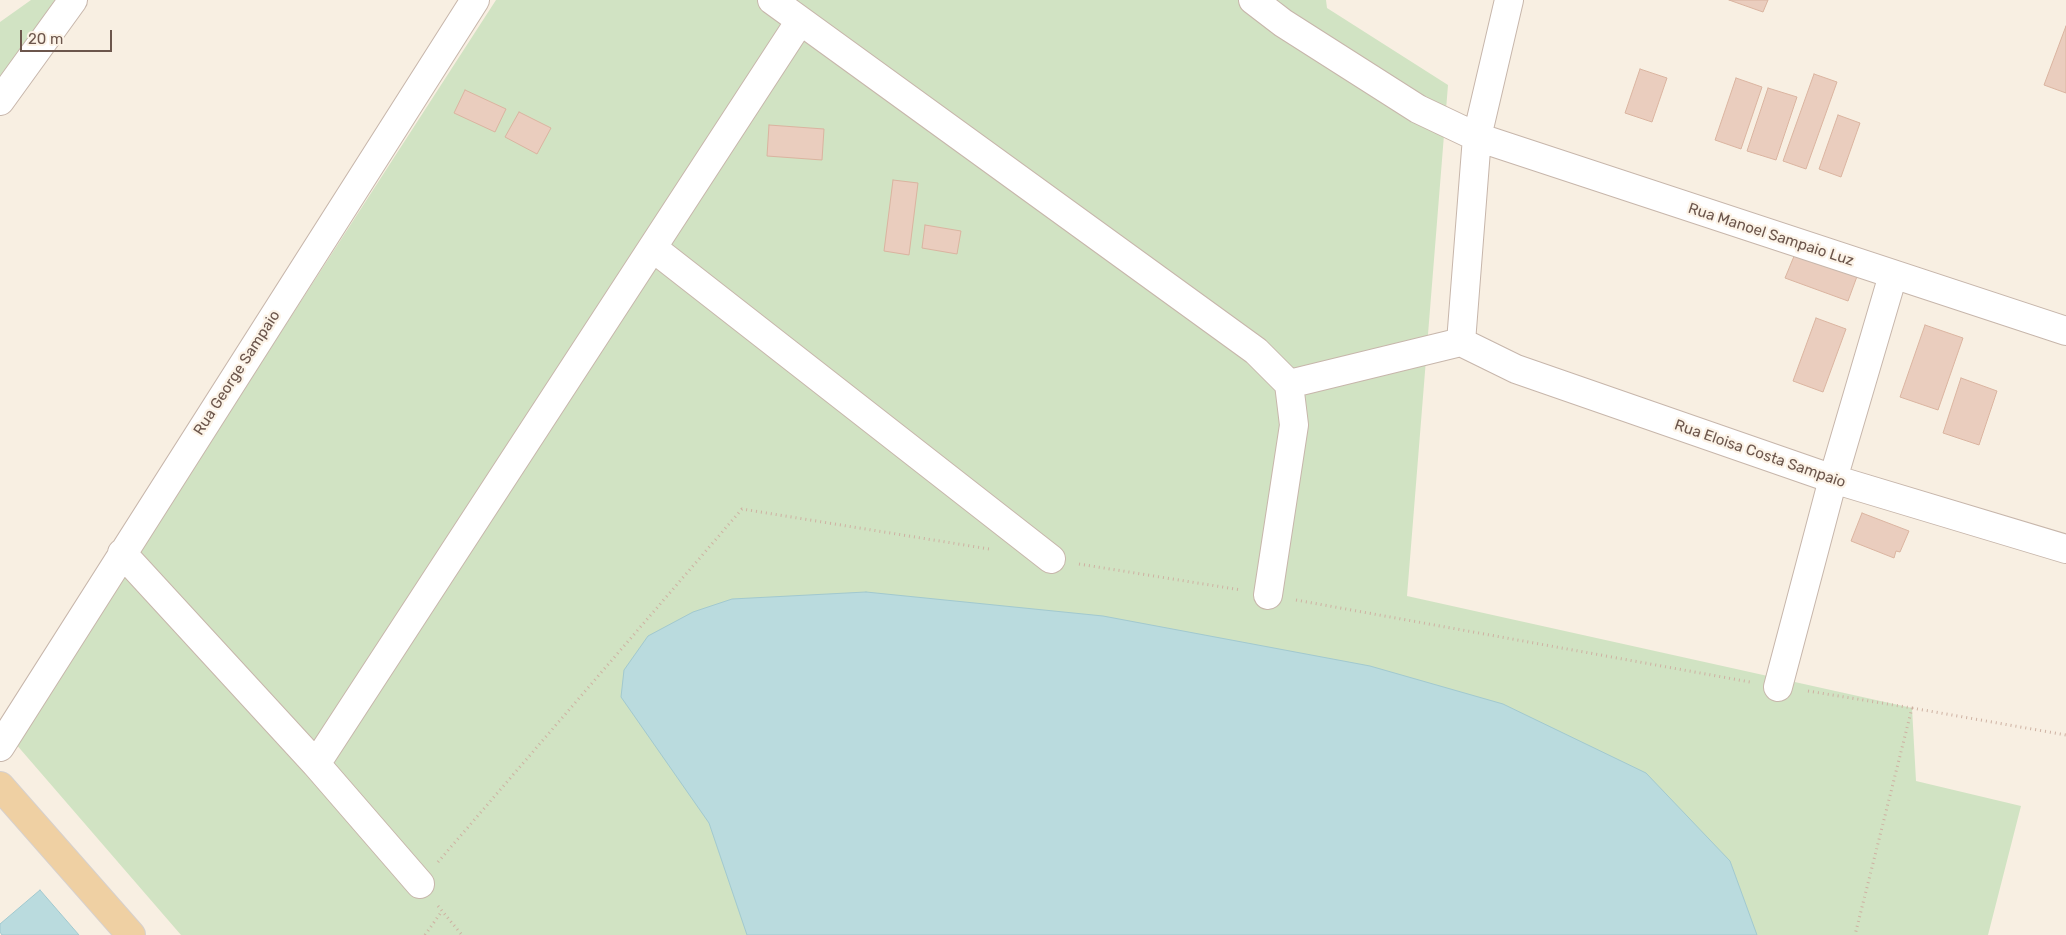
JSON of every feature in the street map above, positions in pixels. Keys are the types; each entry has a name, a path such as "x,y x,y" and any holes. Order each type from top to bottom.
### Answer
{"main road":[{"path":"0,786 131,935"}],"street":[{"path":"0,101 72,0"},
{"name":"Rua George Sampaio","path":"0,747 475,0"},
{"path":"772,0 1256,351 1289,384 1294,425 1268,594"},
{"name":"Rua Manoel Sampaio Luz","path":"1253,0 1283,23 1418,109 1477,137 2066,331"},
{"path":"1289,384 1461,342 1477,137 1509,0"},
{"path":"316,764 800,21"},
{"path":"653,248 1051,559"},
{"path":"1778,687 1832,479 1893,275"},
{"name":"Rua Eloisa Costa Sampaio","path":"1461,342 1516,369 1832,479 2066,549"},
{"path":"122,553 316,764 420,884"}],"path":[{"path":"462,935 420,884 742,509 993,550"},
{"path":"1051,559 1268,594 1778,687 2066,735"},
{"path":"1854,935 1912,708"},
{"path":"424,935 442,911"}],"green space":[{"path":"31,0 55,0 0,78 0,22"},
{"path":"496,0 1326,0 1327,8 1448,85 1407,596 1912,708 1916,781 2021,806 1988,935 181,935 15,743"}],"water":[{"path":"866,592 1103,616 1370,666 1503,704 1646,773 1730,861 1757,935 747,935 709,823 621,697 624,670 648,636 693,612 732,599"},
{"path":"40,890 79,935 2,935 0,924"}],"building":[{"path":"1729,0 1768,0 1763,12"},
{"path":"2066,26 2066,93 2044,85"},
{"path":"1640,69 1667,78 1652,122 1625,113"},
{"path":"1814,74 1837,82 1806,169 1783,161"},
{"path":"1736,78 1762,87 1741,149 1715,140"},
{"path":"1768,88 1797,97 1776,160 1747,151"},
{"path":"465,90 506,109 495,132 454,113"},
{"path":"519,112 551,128 537,154 505,137"},
{"path":"1838,115 1860,123 1841,177 1819,169"},
{"path":"769,125 824,129 822,160 767,156"},
{"path":"893,180 918,183 909,255 884,251"},
{"path":"925,225 961,231 957,254 922,248"},
{"path":"1797,249 1859,271 1848,301 1785,278"},
{"path":"1816,318 1846,329 1823,392 1793,381"},
{"path":"1925,325 1963,338 1938,410 1900,397"},
{"path":"1961,378 1997,391 1979,445 1943,433"},
{"path":"1862,513 1909,531 1900,552 1896,551 1894,558 1851,541"}]}
